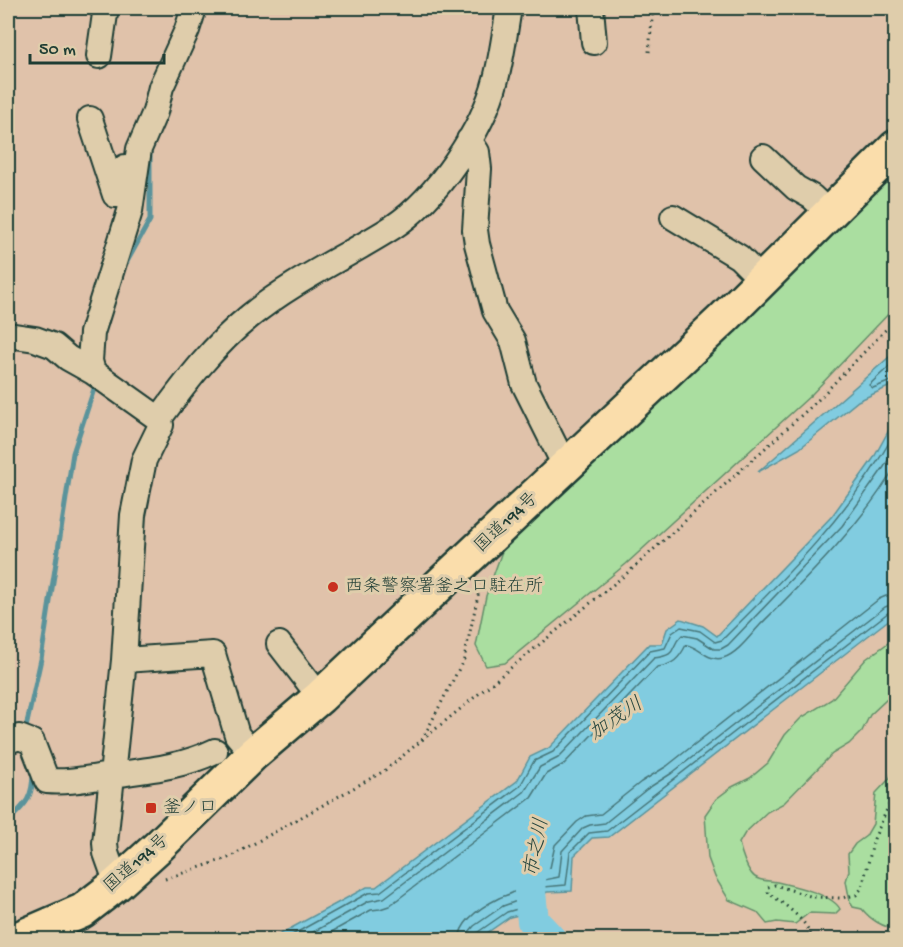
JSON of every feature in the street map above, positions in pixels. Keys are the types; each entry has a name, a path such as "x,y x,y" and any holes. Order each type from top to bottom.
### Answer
{"highway":[{"name":"国道194号","path":"15,939 82,911 117,884 253,754 321,696 566,468 763,281 896,147"}],"street":[{"path":"99,56 105,14 102,8"},
{"path":"93,372 90,361 93,333 130,211 139,149 155,112 161,87 187,30 194,8"},
{"path":"159,419 218,346 250,316 304,278 408,216 440,183 469,140 487,107 496,80 509,8"},
{"path":"591,8 594,42"},
{"path":"90,119 115,195 119,195 126,160 139,149"},
{"path":"469,140 477,152 478,160 475,230 477,244 495,311 513,341 524,384 566,468"},
{"path":"763,157 796,188 812,197 830,214"},
{"path":"673,217 739,257 763,281"},
{"path":"8,335 35,339 54,346 68,358 93,372 109,386 159,419 161,425 144,460 134,515 124,660 105,843 106,854 117,884"},
{"path":"279,644 321,696"},
{"path":"124,660 213,654 237,735 253,754"},
{"path":"8,741 19,737 32,742 47,781 68,782 173,766 216,751"}],"path":[{"path":"649,52 653,8"},
{"path":"165,879 228,858 384,771 631,570 816,402 896,319"},
{"path":"421,741 464,659 483,575"},
{"path":"812,939 800,918 768,893 768,887 776,885 813,897 841,898 856,895 862,888 874,839 896,789"}],"green space":[{"path":"895,167 895,307 811,395 626,564 505,663 486,666 476,646 486,596 505,543 583,475 736,328"},
{"path":"895,638 895,696 886,700 870,715 862,731 849,744 832,754 784,803 767,812 745,833 739,843 747,866 756,878 812,891 829,899 840,909 835,914 809,913 795,924 777,922 767,924 757,912 729,900 715,877 708,858 705,815 716,799 732,787 750,778 768,763 785,735 801,718 832,699 866,659"},
{"path":"895,763 896,928 891,928 882,925 862,909 853,907 846,881 849,871 848,854 855,844 866,836 873,824 876,793 890,778"}],"water":[{"path":"895,352 895,384 858,401 799,449 758,472"},
{"name":"加茂川","path":"895,419 895,615 609,837 592,838 574,856 572,891 547,892 523,914 510,917 478,939 271,939 367,887 376,887 517,781 530,757 549,748 649,644 662,644 667,629 681,619 703,626 717,636 832,516 873,459"}],"waterway":[{"path":"124,267 150,220 150,151"},
{"path":"25,732 41,659 73,453 96,383"},
{"path":"8,821 27,800 32,788 33,772"},
{"name":"市之川","path":"533,865 529,883 533,921 551,940"}],"place":[{"name":"西条警察署釜之口駐在所","path":"333,587"},
{"name":"釜ノ口","path":"151,808"}]}
